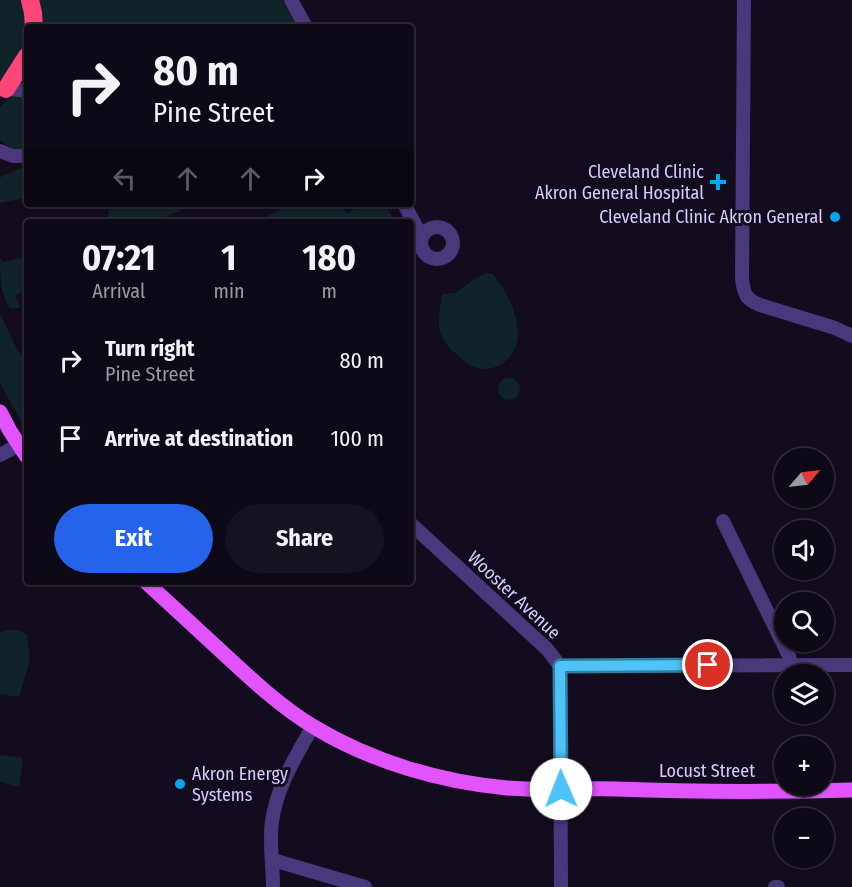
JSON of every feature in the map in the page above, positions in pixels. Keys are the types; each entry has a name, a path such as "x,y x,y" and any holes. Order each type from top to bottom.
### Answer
{"highway":[{"path":"30,0 34,24"},
{"path":"3,92 24,60"}],"main road":[{"path":"0,412 23,451"},
{"name":"Locust Street","path":"149,585 254,682 280,703 339,741 365,753 414,770 508,788 679,792 852,790"}],"street":[{"path":"291,0 304,24"},
{"path":"744,0 742,279 745,293 752,301 760,305 835,328 852,336"},
{"path":"3,92 24,92"},
{"path":"0,151 13,156 24,156"},
{"path":"414,222 422,237"},
{"path":"0,455 23,451"},
{"path":"723,521 789,656 790,664"},
{"name":"Wooster Avenue","path":"414,527 547,649 560,666 561,887"},
{"path":"560,666 774,664"},
{"path":"834,664 852,664"},
{"path":"273,887 271,835 273,812 290,766 313,726"},
{"path":"273,860 365,887"}],"green space":[{"path":"0,0 24,0 27,24 24,24 24,52 0,86"},
{"path":"36,0 282,0 296,24 38,24"},
{"path":"24,96 24,149 12,148 0,140 0,106 10,98"},
{"path":"21,168 24,170 24,198 0,203 0,178"},
{"path":"110,207 180,207 182,210 160,219 108,219"},
{"path":"284,207 343,207 347,213 358,207 387,207 393,219 262,219"},
{"path":"24,258 24,291 15,296 19,308 10,308 2,291 0,259 3,262"},
{"path":"486,273 493,274 506,294 516,317 518,333 514,349 505,362 482,369 469,365 448,346 441,334 439,317 442,294 455,293"},
{"path":"0,314 24,359 24,427 0,383"},
{"path":"509,378 517,381 520,389 517,397 509,400 501,397 498,389 501,381"},
{"path":"15,629 27,634 30,659 19,697 0,694 0,632"},
{"path":"0,755 23,758 19,787 0,782"}],"place":[{"name":"Cleveland Clinic Akron General Hospital","path":"718,182"},
{"name":"Cleveland Clinic Akron General","path":"835,217"},
{"name":"Akron Energy Systems","path":"180,784"}],"route":[{"path":"561,789 560,666 708,665"}]}
